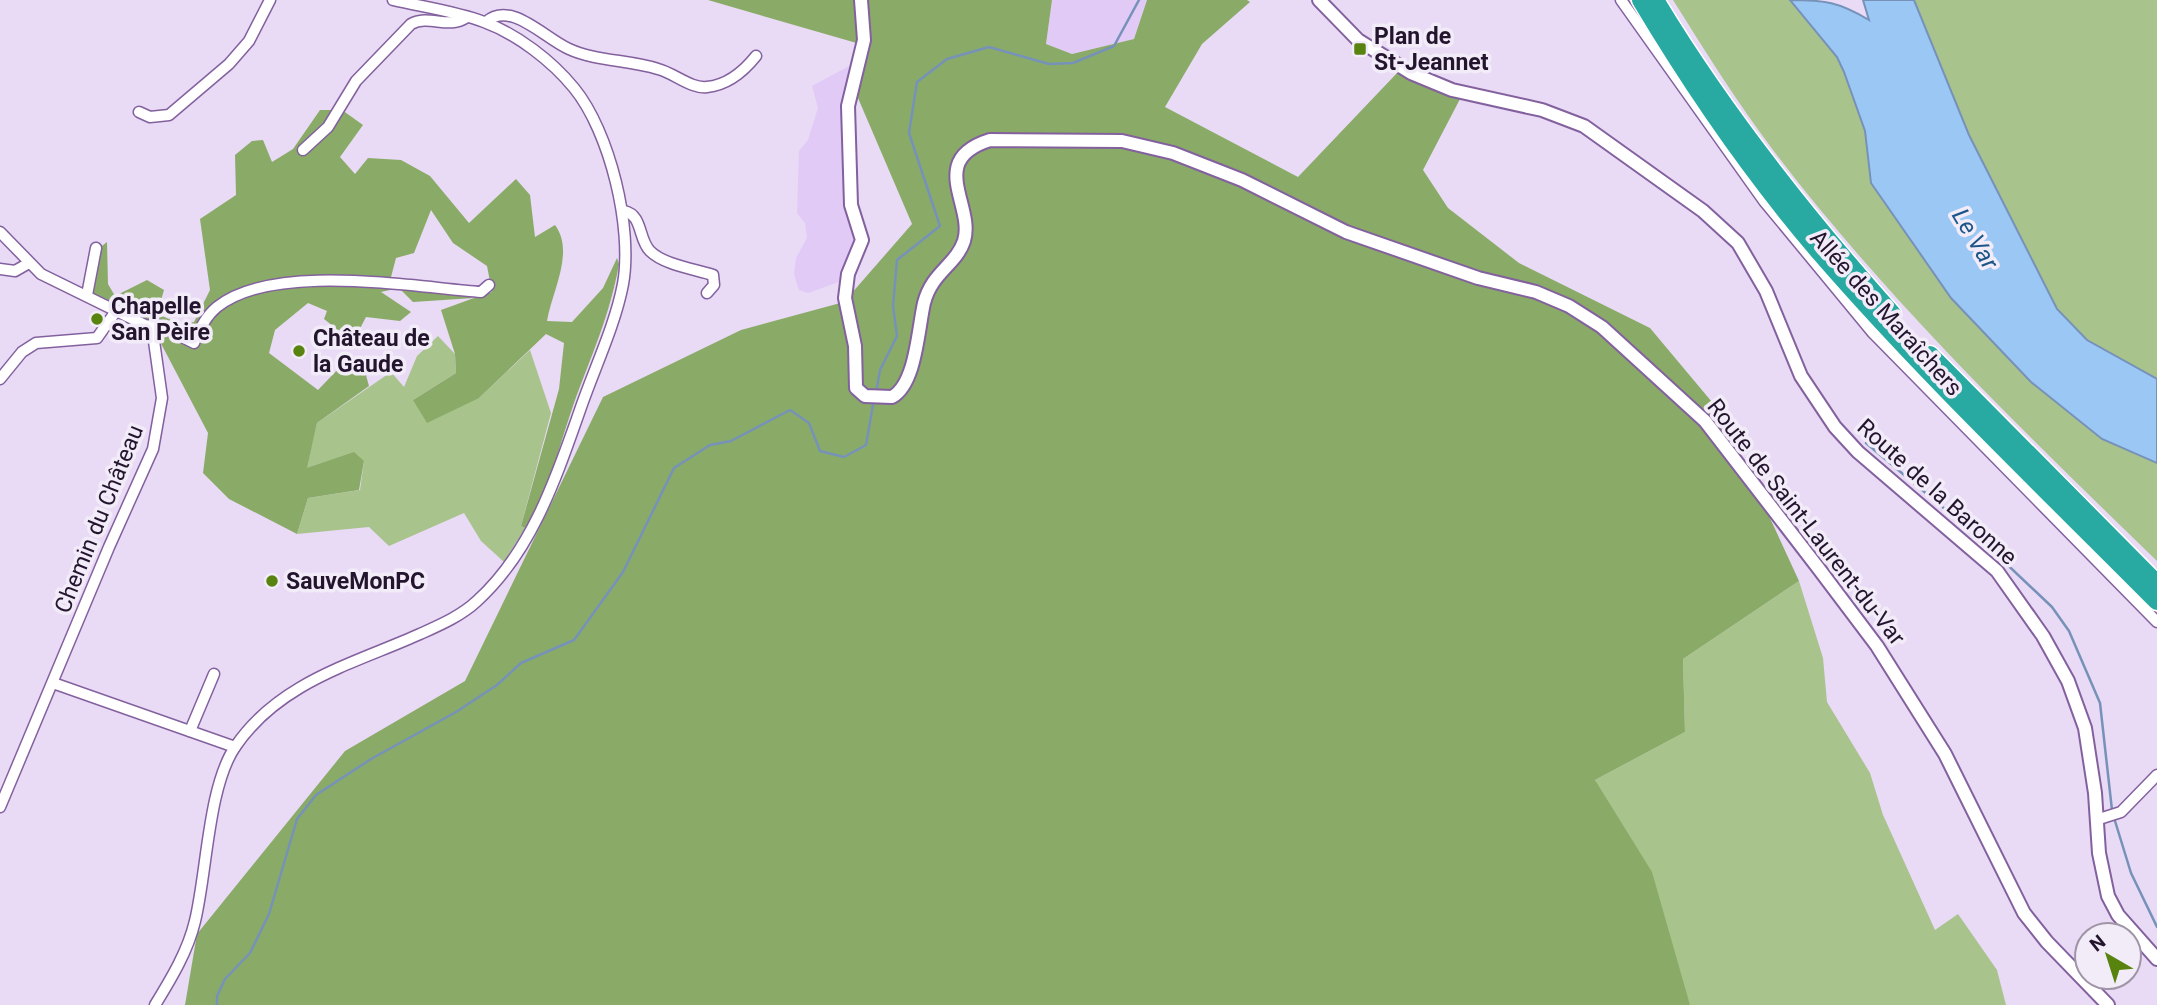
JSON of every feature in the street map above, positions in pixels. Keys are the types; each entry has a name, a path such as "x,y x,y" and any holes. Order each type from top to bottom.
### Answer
{"highway":[{"path":"1641,0 1735,143 1820,253 1953,397 2157,601"},
{"path":"1655,0 1746,136 1830,244 1905,330 2157,584"}],"street":[{"path":"139,112 150,117 169,115 229,64 249,41 270,0"},
{"path":"155,1005 181,959 194,924 221,781 235,747 266,714 304,683 450,620 475,604 503,575 554,484 617,304 625,266 624,211 600,138 576,89 534,50 486,22 393,0"},
{"name":"Route de Saint-Laurent-du-Var","path":"861,0 864,40 848,106 851,205 862,240 848,274 845,298 855,346 855,383 859,392 865,396 892,397 902,391 910,374 929,286 958,254 964,242 965,217 955,181 959,165 971,150 990,140 1122,141 1173,153 1242,180 1346,232 1478,278 1536,292 1569,306 1628,348 1690,406 1736,458 1877,646 1925,721 1945,754 2024,912 2047,942 2108,1005"},
{"name":"Route de la Baronne","path":"1319,0 1358,40 1410,73 1452,90 1542,110 1584,126 1732,236 1758,274 1801,376 1835,427 1858,452 1997,571 2031,617 2063,670 2080,711 2089,749 2103,877 2108,896 2118,915 2157,959"},
{"name":"Allée des Maraîchers","path":"1621,0 1764,201 1873,333 2157,622"},
{"path":"486,22 494,14 505,12 528,22 569,49 659,69 695,86 707,87 727,81 745,69 756,56"},
{"path":"303,150 328,127 356,81 411,24 418,20 456,23 467,16"},
{"path":"624,211 634,215 648,249 657,257 713,275 714,285 707,293"},
{"path":"0,232 41,274 147,326 156,324 194,343 206,317 218,306 244,292 277,283 320,281 481,292 489,285"},
{"path":"87,295 96,248"},
{"path":"0,270 15,271 29,263"},
{"path":"0,379 22,352 36,343 97,338 116,311"},
{"name":"Chemin du Château","path":"0,807 108,547 153,449 162,398 153,334 147,326"},
{"path":"190,731 214,674"},
{"path":"53,683 190,731 223,746 235,747"},
{"path":"2096,820 2121,811 2157,775"}],"shaded area":[{"path":"1052,0 1147,0 1134,39 1072,54 1046,44"},
{"path":"853,64 857,242 839,282 808,293 799,290 794,274 796,258 807,238 805,223 797,213 799,151 808,140 818,108 812,86"}],"green space":[{"path":"708,0 1052,0 1046,44 1072,54 1134,39 1147,0 1247,0 1250,2 1202,44 1165,107 1298,177 1398,72 1460,99 1423,170 1448,208 1519,263 1650,328 1722,414 1799,581 1683,659 1685,732 1595,780 1652,872 1690,1005 185,1005 197,934 345,751 465,681 603,397 741,330 844,302 912,224 858,98 860,44"},
{"path":"1673,0 1790,0 1837,57 1844,72 1865,131 1871,183 1951,298 2031,382 2102,439 2157,463 2157,561 1957,363 1862,259 1773,150"},
{"path":"1914,0 2157,0 2157,379 2087,340 2057,309 1969,135"},
{"path":"320,110 342,110 363,125 340,157 355,174 368,158 401,160 430,176 469,223 516,179 530,195 535,237 555,225 561,236 563,259 547,321 572,322 603,288 617,258 619,264 615,283 600,334 548,483 525,528 521,526 559,389 564,343 546,334 479,398 427,423 413,400 456,373 455,354 441,310 474,298 413,302 399,288 381,292 411,312 400,321 366,317 353,342 324,319 327,311 308,303 275,330 269,353 318,390 341,366 364,368 369,386 317,423 307,468 354,452 364,461 359,490 308,498 297,534 229,499 203,473 208,433 156,334 139,314 111,306 89,292 98,249 107,242 108,284 115,296 147,280 164,290 157,314 181,324 194,322 210,290 200,219 236,195 235,155 252,141 263,140 272,162 293,149","holes":["431,210 453,243 487,266 492,292 474,298 391,277 396,258 414,253"]},
{"path":"438,336 455,354 456,373 413,400 479,398 530,350 551,413 521,526 525,528 504,562 481,541 464,513 389,546 369,527 297,534 308,498 360,490 364,461 306,469 317,423 391,372 404,387 417,356"},
{"path":"1799,581 1823,658 1827,702 1870,773 1883,815 1935,930 1958,914 1997,970 2006,1005 1690,1005 1595,780 1685,732 1683,659"}],"water":[{"name":"Le Var","path":"1790,0 1831,3 1869,20 1863,0 1914,0 1969,135 2057,309 2087,340 2157,379 2157,463 2102,439 2031,382 1951,298 1871,183 1865,131 1844,72 1837,57"}],"waterway":[{"path":"876,393 880,370 897,336 893,306 897,260 940,226 909,133 917,82 947,59 989,47 1049,64 1073,63 1114,46 1139,0"},
{"path":"217,1005 217,996 225,979 250,953 269,914 297,819 316,795 371,759 456,712 497,685 521,663 574,640 623,572 674,468 710,445 731,441 790,410 809,423 820,451 844,457 866,445 874,399"},
{"path":"1866,443 1977,536 2052,607 2069,631 2100,703 2112,810"},
{"path":"2115,821 2131,873 2157,927"}],"place":[{"name":"Plan de St-Jeannet","path":"1360,49"},
{"name":"Chapelle San Pèire","path":"97,319"},
{"name":"Château de la Gaude","path":"299,351"},
{"name":"SauveMonPC","path":"272,581"}]}
